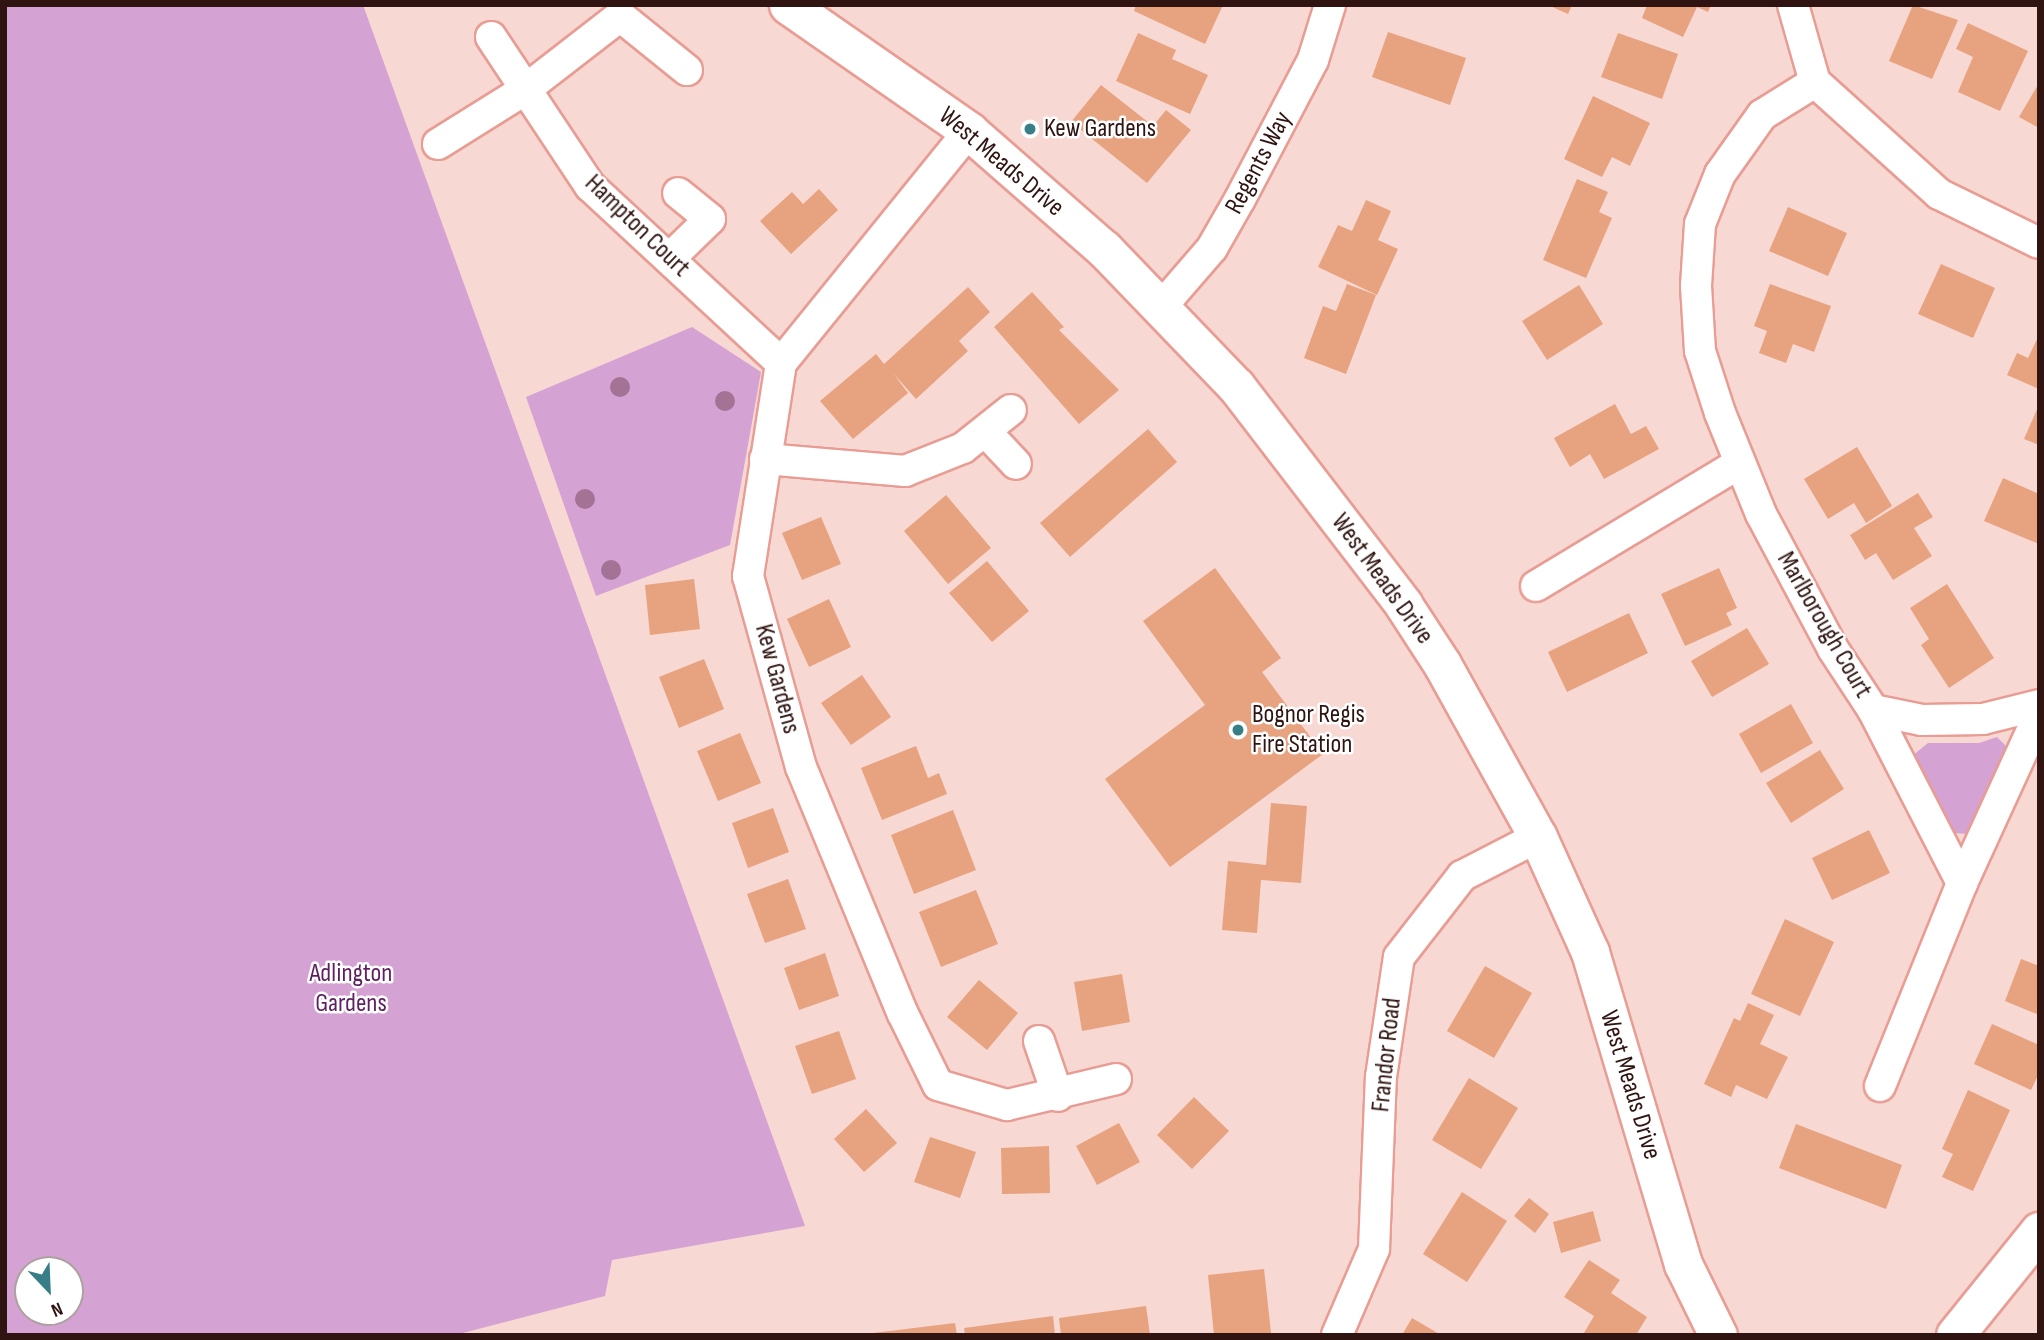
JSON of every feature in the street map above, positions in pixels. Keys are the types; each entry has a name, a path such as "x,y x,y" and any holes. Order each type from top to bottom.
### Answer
{"street":[{"name":"West Meads Drive","path":"788,5 969,131 1162,306 1236,386 1403,604 1442,664 1538,837 1590,952 1683,1264 1718,1335"},
{"name":"Regents Way","path":"1162,306 1212,248 1240,199 1312,60 1330,5"},
{"path":"1793,5 1815,82 1939,194 2039,243"},
{"path":"438,144 526,89 620,16 687,69"},
{"name":"Hampton Court","path":"491,37 590,186 781,363"},
{"name":"Marlborough Court","path":"1815,82 1762,115 1720,174 1700,225 1696,286 1700,351 1738,464 1833,649 1873,710 1922,720 1983,719 2039,705"},
{"name":"Kew Gardens","path":"969,131 781,363 748,576 801,766 903,1014 938,1086 1007,1105 1058,1096 1116,1079"},
{"path":"669,259 710,219 678,193"},
{"path":"765,459 905,471 963,448 1011,410"},
{"path":"985,430 1016,464"},
{"path":"1536,586 1738,464"},
{"path":"1873,710 1962,883"},
{"path":"1880,1086 1962,883 2039,715"},
{"name":"Frandor Road","path":"1337,1335 1374,1249 1381,1077 1399,957 1462,876 1538,837"},
{"path":"1039,1041 1058,1096"},
{"path":"1955,1335 2039,1231"}],"green space":[{"name":"Adlington Gardens","path":"5,5 363,5 805,1226 612,1260 605,1296 455,1335 5,1335"},
{"path":"692,327 761,372 730,545 596,596 526,397"},
{"path":"1997,737 2009,749 1970,834 1952,833 1912,756 1928,743 1979,743"}],"building":[{"path":"1136,5 1223,5 1205,44 1134,11"},
{"path":"1548,5 1572,5 1568,14"},
{"path":"1647,5 1711,5 1708,12 1697,7 1683,37 1642,18"},
{"path":"1913,5 1958,20 1932,79 1889,61"},
{"path":"1968,23 2028,51 2000,111 1958,92 1973,57 1956,49"},
{"path":"1388,32 1466,58 1450,105 1372,77"},
{"path":"1138,33 1176,50 1172,59 1208,75 1190,114 1116,81"},
{"path":"1618,33 1678,54 1662,99 1601,77"},
{"path":"2039,83 2039,128 2019,117"},
{"path":"1101,85 1153,126 1166,110 1191,130 1147,183 1071,122"},
{"path":"1593,96 1650,123 1630,166 1612,157 1602,177 1564,159"},
{"path":"1577,179 1608,192 1599,212 1612,218 1586,278 1543,260"},
{"path":"819,189 838,210 791,254 760,221 792,192 803,204"},
{"path":"1366,200 1391,211 1378,240 1398,249 1377,295 1318,267 1338,225 1352,231"},
{"path":"1788,207 1847,233 1828,276 1769,251"},
{"path":"1941,264 1995,288 1973,338 1918,314"},
{"path":"1347,284 1376,295 1346,374 1304,358 1323,306 1336,311"},
{"path":"1770,284 1831,306 1814,352 1793,344 1786,363 1759,353 1767,331 1754,326"},
{"path":"1579,285 1603,324 1547,360 1522,321"},
{"path":"968,287 990,312 959,341 968,351 916,399 893,373 908,393 853,439 820,401 876,354 884,364"},
{"path":"1032,292 1064,327 1059,330 1119,390 1079,424 994,327"},
{"path":"2039,335 2039,389 2007,375 2017,353 2028,358"},
{"path":"1615,404 1631,434 1646,426 1659,449 1604,479 1590,454 1570,467 1554,438"},
{"path":"2039,405 2039,445 2024,439"},
{"path":"1148,429 1177,462 1070,557 1040,523"},
{"path":"1857,447 1892,506 1866,523 1854,503 1828,519 1804,479"},
{"path":"2003,478 2039,494 2039,544 1984,521"},
{"path":"1918,493 1933,517 1914,528 1932,556 1893,580 1876,553 1865,560 1850,535"},
{"path":"946,495 991,548 948,584 904,531"},
{"path":"821,517 841,564 802,580 782,533"},
{"path":"987,561 1029,611 992,642 949,593"},
{"name":"Bognor Regis Fire Station","path":"1215,568 1281,658 1262,672 1323,754 1170,867 1105,779 1205,705 1143,621"},
{"path":"1719,568 1737,608 1726,613 1732,625 1685,646 1661,594"},
{"path":"694,579 700,629 650,635 645,585"},
{"path":"1947,584 1994,658 1949,688 1921,645 1929,639 1910,608"},
{"path":"829,599 851,647 809,667 787,619"},
{"path":"1629,613 1648,653 1567,692 1548,652"},
{"path":"1747,628 1769,664 1712,697 1691,661"},
{"path":"704,659 724,709 679,728 659,677"},
{"path":"862,675 891,717 851,745 821,703"},
{"path":"1791,704 1813,743 1761,773 1739,734"},
{"path":"740,733 761,783 718,801 697,751"},
{"path":"916,746 928,778 939,773 947,794 882,820 861,768"},
{"path":"1820,750 1844,789 1791,823 1766,783"},
{"path":"1271,803 1307,806 1301,883 1261,880 1257,933 1222,930 1228,861 1266,865"},
{"path":"773,808 789,852 748,868 732,823"},
{"path":"953,810 976,870 914,894 891,835"},
{"path":"1869,830 1890,873 1832,900 1812,858"},
{"path":"788,879 806,929 765,943 747,894"},
{"path":"976,890 998,944 941,967 919,912"},
{"path":"1785,919 1834,942 1800,1016 1751,994"},
{"path":"825,953 839,996 799,1010 784,968"},
{"path":"2021,959 2039,966 2039,1015 2005,1001"},
{"path":"1485,966 1532,993 1494,1058 1447,1031"},
{"path":"1122,974 1130,1022 1082,1031 1074,982"},
{"path":"979,980 1018,1013 987,1050 947,1017"},
{"path":"1748,1003 1774,1015 1760,1044 1788,1057 1767,1099 1736,1085 1731,1097 1704,1084 1734,1018 1740,1021"},
{"path":"1992,1024 2039,1045 2039,1073 2031,1090 1974,1064"},
{"path":"839,1031 856,1079 812,1094 795,1046"},
{"path":"1469,1078 1518,1108 1481,1169 1432,1140"},
{"path":"1968,1090 2010,1110 1973,1191 1942,1177 1953,1154 1942,1149"},
{"path":"1194,1097 1229,1131 1192,1169 1157,1135"},
{"path":"866,1109 897,1143 864,1172 834,1139"},
{"path":"1119,1123 1140,1162 1097,1185 1076,1146"},
{"path":"1796,1124 1902,1165 1886,1209 1779,1168"},
{"path":"930,1137 976,1152 960,1198 914,1182"},
{"path":"1049,1146 1050,1193 1002,1194 1001,1148"},
{"path":"1462,1192 1507,1221 1467,1282 1423,1254"},
{"path":"1529,1198 1549,1214 1535,1233 1514,1216"},
{"path":"1593,1211 1601,1241 1561,1253 1553,1222"},
{"path":"1589,1260 1620,1280 1611,1293 1647,1317 1636,1335 1584,1333 1594,1316 1564,1297"},
{"path":"1264,1269 1271,1333 1214,1335 1208,1275"},
{"path":"1146,1306 1150,1335 1061,1335 1059,1318"},
{"path":"1053,1316 1055,1335 965,1335 964,1328"},
{"path":"1412,1318 1441,1335 1402,1335"},
{"path":"955,1323 957,1335 873,1335 873,1333"}],"place":[{"name":"Kew Gardens","path":"1030,129"},
{"name":"Bognor Regis Fire Station","path":"1238,730"}]}
